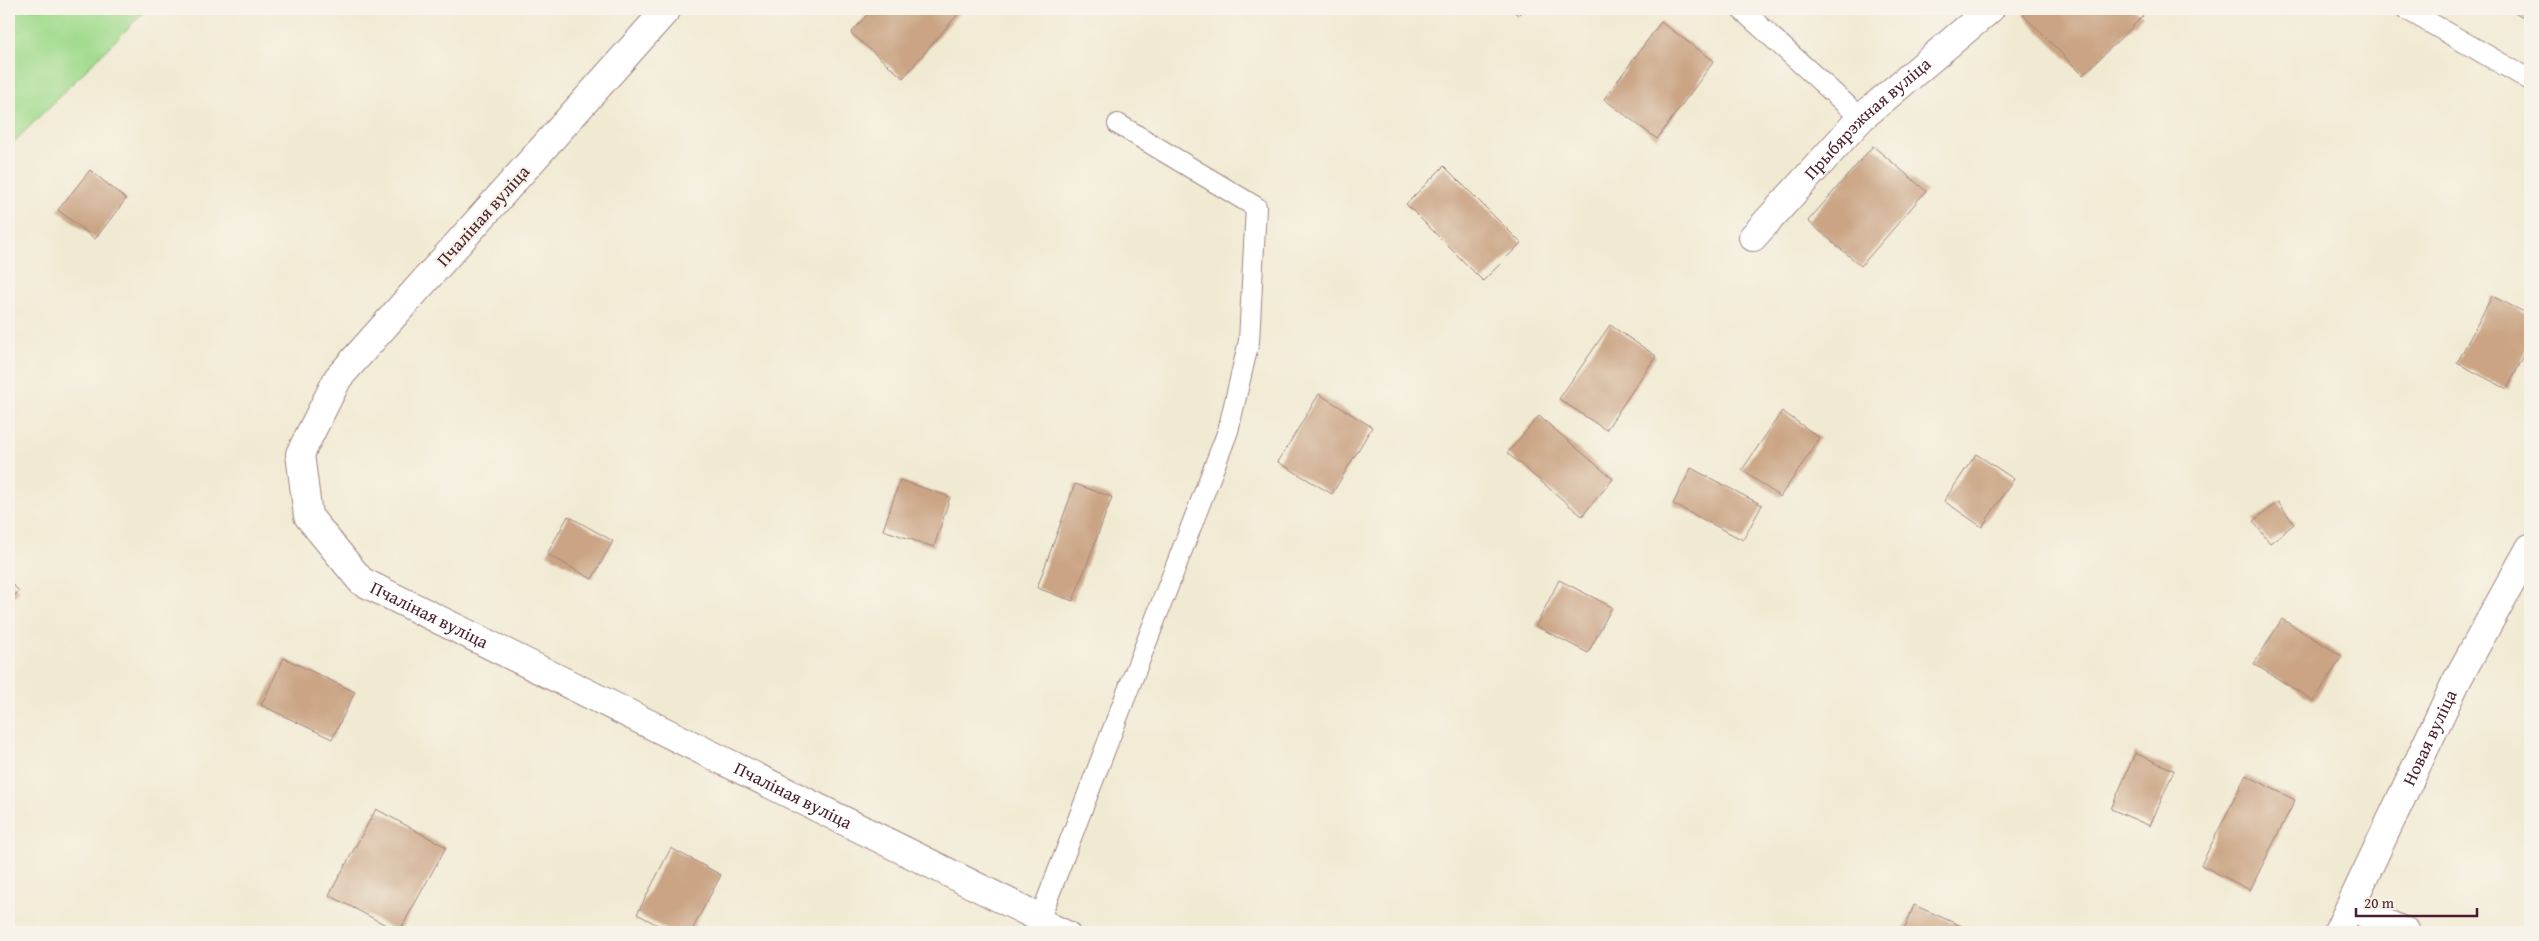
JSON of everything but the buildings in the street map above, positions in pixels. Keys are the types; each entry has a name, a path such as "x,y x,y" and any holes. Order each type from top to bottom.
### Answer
{"street":[{"name":"Пчаліная вуліца","path":"667,9 338,378 300,454 308,516 362,582 1040,918"},
{"name":"Прыбярэжная вуліца","path":"1752,237 1861,118 1990,9"},
{"name":"Новая вуліца","path":"2338,932 2457,680 2530,548"},
{"path":"2350,908 2406,932"}],"lane":[{"path":"1741,9 1861,118"},
{"path":"2406,9 2530,80"},
{"path":"1069,932 1040,918 1228,431 1249,341 1256,207 1118,124"}],"green space":[{"path":"9,9 147,9 9,147"}]}
